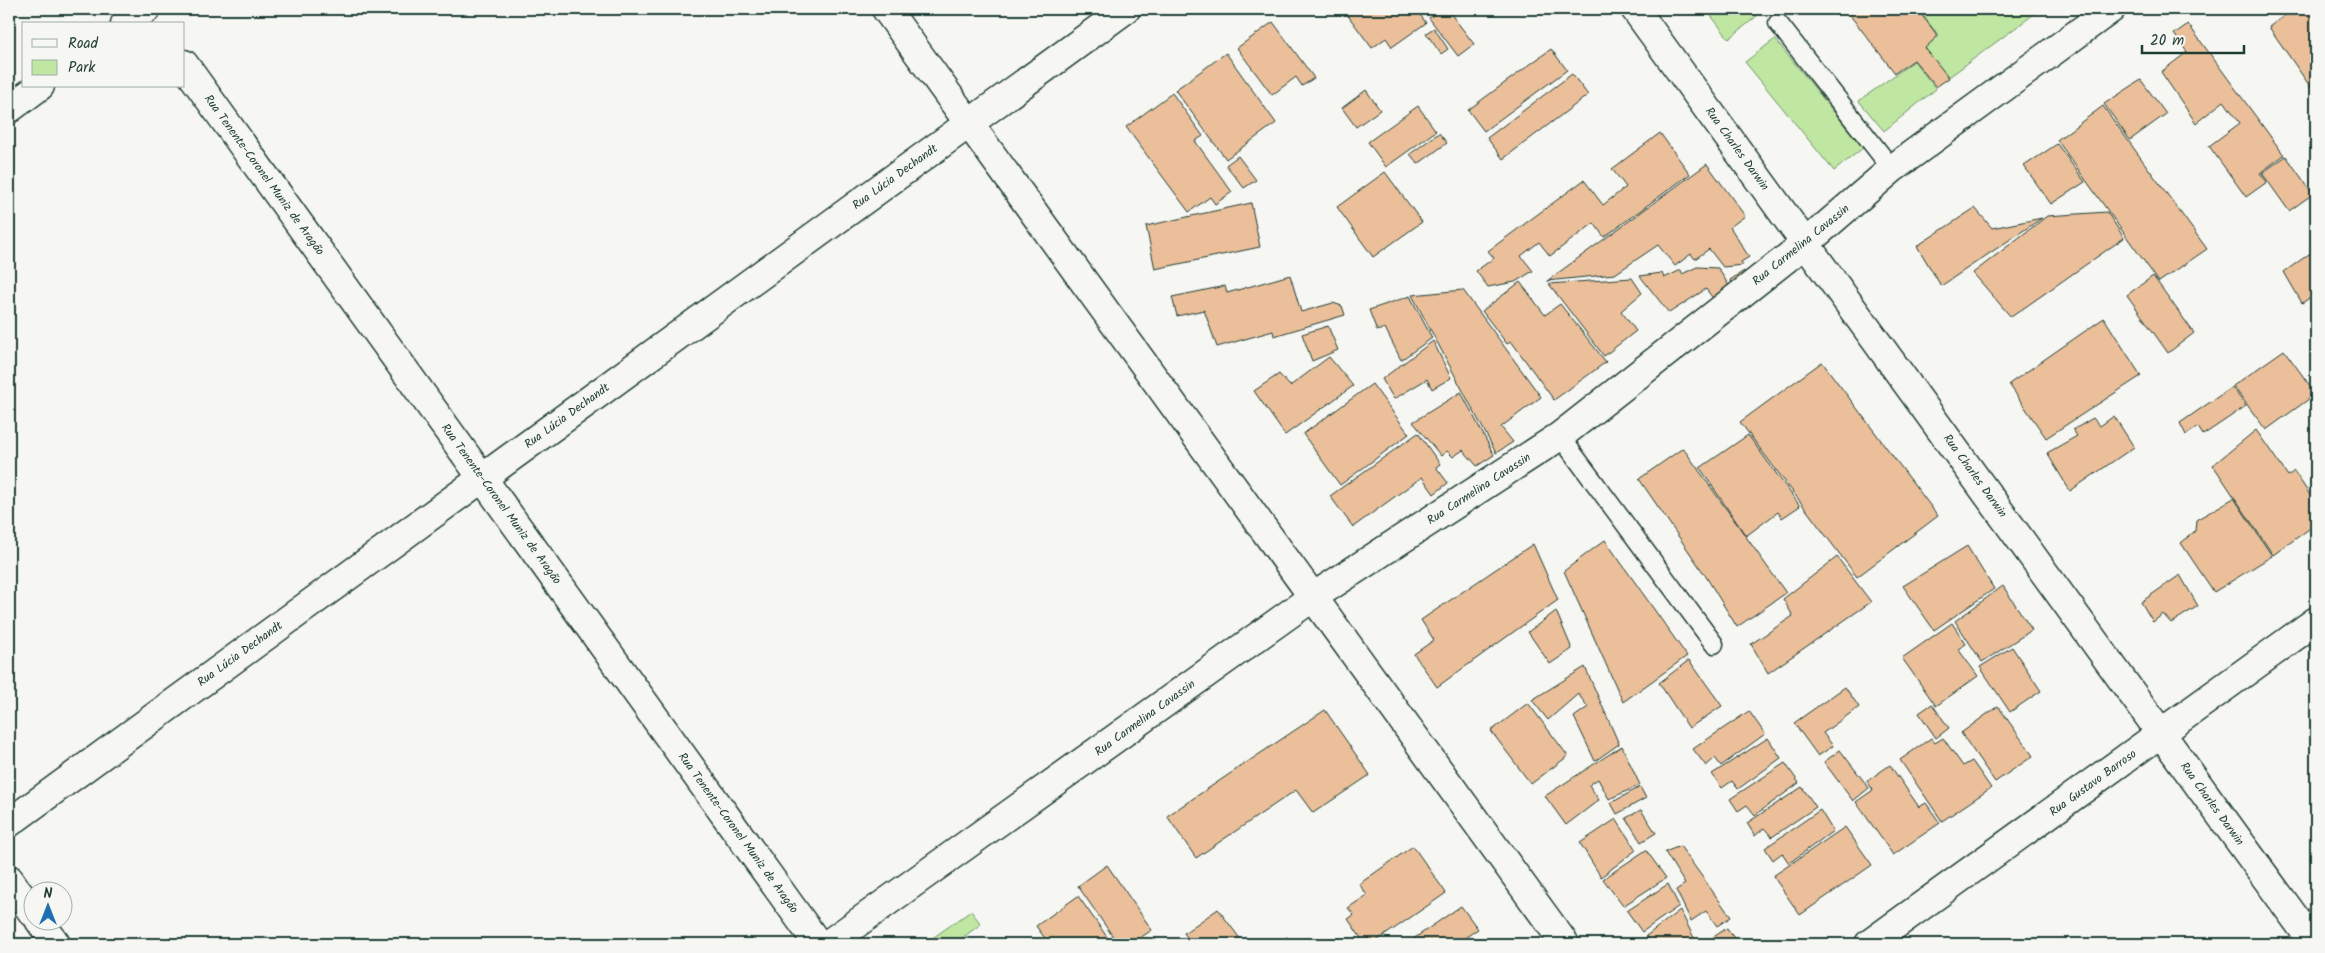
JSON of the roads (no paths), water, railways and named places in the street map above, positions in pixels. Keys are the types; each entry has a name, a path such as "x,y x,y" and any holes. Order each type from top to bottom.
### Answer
{"street":[{"path":"886,9 1565,944"},
{"name":"Rua Lúcia Dechandt","path":"9,823 1126,9"},
{"name":"Rua Charles Darwin","path":"1635,9 2314,944"},
{"name":"Rua Carmelina Cavassin","path":"828,944 1313,597 1560,436 1806,243 1892,169 2111,9"},
{"name":"Rua Tenente-Coronel Muniz de Aragão","path":"185,65 818,944"},
{"path":"9,109 37,88"},
{"name":"Rua Gustavo Barroso","path":"1869,944 2316,621"},
{"path":"9,879 22,898"},
{"path":"46,930 56,944"}],"lane":[{"path":"1778,23 1892,169"},
{"path":"1560,436 1714,644"}]}
